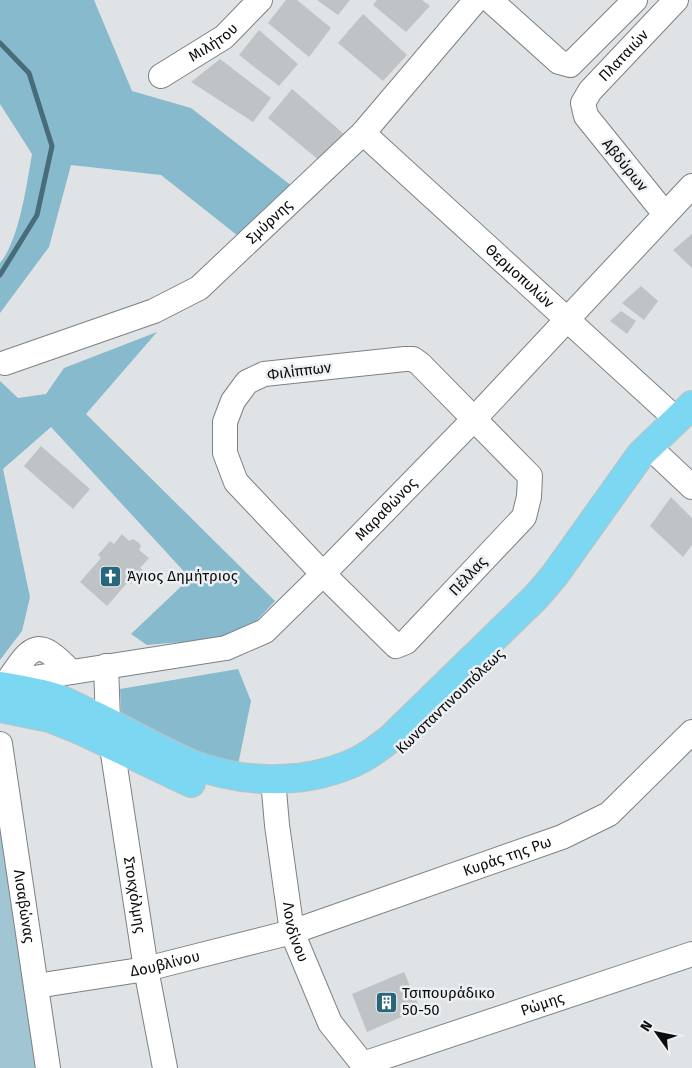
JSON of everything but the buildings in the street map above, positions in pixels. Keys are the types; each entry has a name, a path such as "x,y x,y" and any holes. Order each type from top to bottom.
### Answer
{"main road":[{"name":"Κωνσταντινουπόλεως","path":"7,693 56,698 110,734 206,768 274,787 298,792 338,783 368,772 393,757 416,736 530,622 557,592 658,454 684,412"},
{"name":"Κωνσταντινουπόλεως","path":"274,787 348,765 370,755 390,739 536,597 554,576 641,454 684,412"}],"street":[{"name":"Μιλήτου","path":"161,76 224,37 260,0"},
{"name":"Σμύρνης","path":"6,363 154,311 199,288 364,133 476,0"},
{"name":"Πλαταιών","path":"490,0 559,62 570,65 634,0"},
{"name":"Πλαταιών","path":"586,116 583,103 590,91 676,0"},
{"name":"Αβδύρων","path":"586,116 665,214"},
{"name":"Θερμοπυλών","path":"364,133 567,319 684,412"},
{"name":"Μαραθώνος","path":"7,693 71,672 226,648 265,631 474,418 692,186"},
{"name":"Φιλίππων","path":"323,574 236,482 226,453 225,422 233,401 246,382 264,374 413,359 474,418"},
{"name":"Πέλλας","path":"323,574 396,646 406,642 524,517 529,498 530,476 474,418"},
{"path":"658,454 692,487"},
{"name":"Στοκχόλμης","path":"106,666 110,734 146,970 166,1068"},
{"name":"Κυράς της Ρω","path":"292,932 562,837 608,814 692,732"},
{"name":"Λισαβώνας","path":"0,744 48,1068"},
{"name":"Λονδίνου","path":"274,787 292,932 330,1023 364,1066"},
{"name":"Δουβλίνου","path":"36,986 146,970 292,932"},
{"name":"Ρώμης","path":"364,1066 692,954"}],"shaded area":[{"path":"0,0 94,0 132,91 191,108 301,193 252,247 161,175 71,165 49,247 0,313 0,263 7,253 17,226 25,195 32,154 0,104"},
{"path":"157,332 86,414 275,601 241,637 147,645 131,634 190,578 51,427 3,469 30,597 22,631 0,660 0,381 18,398 46,394 64,368"},
{"path":"238,669 251,701 237,770 122,723 120,689"},
{"path":"0,823 37,1068 0,1068"}],"waterway":[{"path":"0,43 29,73 52,146 37,215 0,275"}],"place":[{"name":"Άγιος Δημήτριος","path":"111,576"},
{"name":"Τσιπουράδικο 50-50","path":"386,1002"}]}
